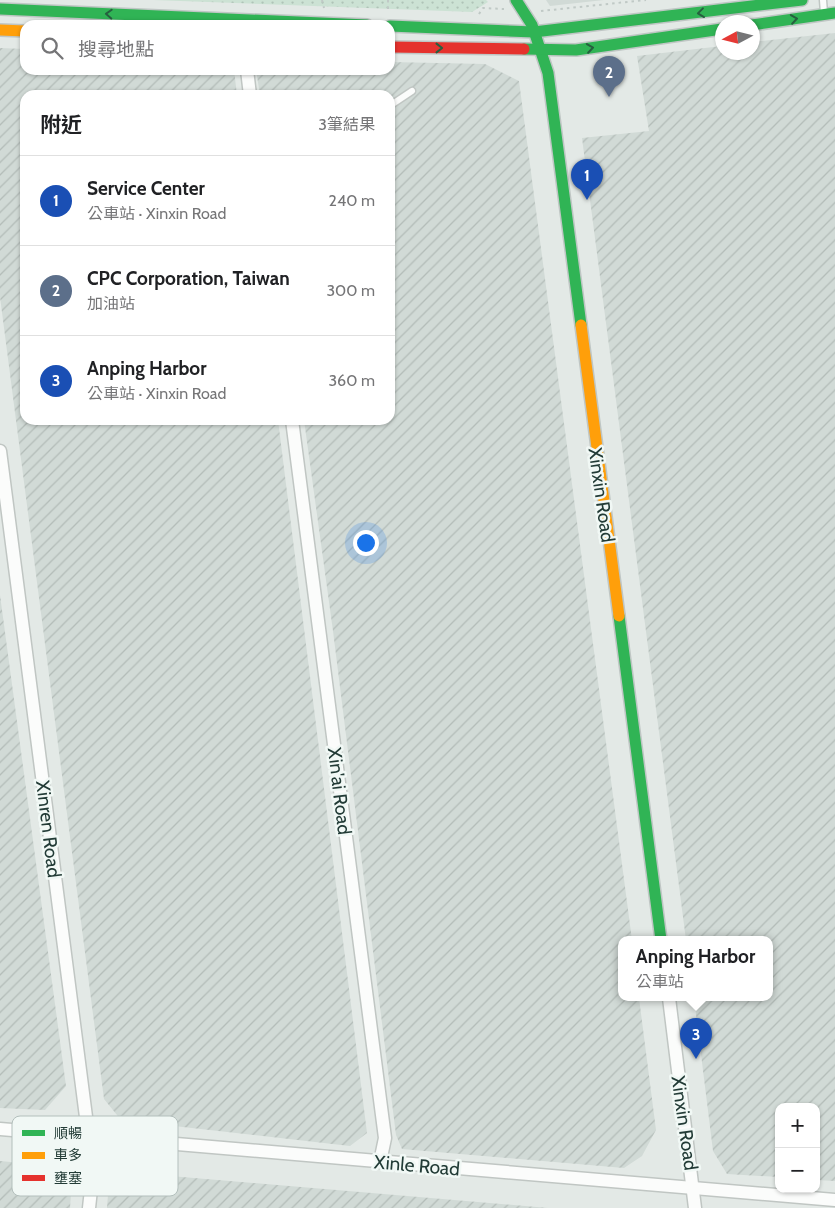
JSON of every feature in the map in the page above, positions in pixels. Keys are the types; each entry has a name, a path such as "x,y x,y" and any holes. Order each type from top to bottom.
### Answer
{"main road":[{"name":"Xinxin Road","path":"516,0 525,10 542,51 548,73 660,936"},
{"path":"395,20 534,32 573,29 802,0"},
{"path":"0,9 204,20"},
{"path":"760,24 830,14"},
{"path":"0,30 20,31"},
{"path":"395,47 479,47 542,51 576,50 715,30"}],"street":[{"path":"248,75 249,90"},
{"name":"Xin'ai Road","path":"293,425 385,1138 380,1162"},
{"name":"Xinren Road","path":"0,451 85,1116"},
{"name":"Xinxin Road","path":"669,1001 695,1208"},
{"name":"Xinle Road","path":"178,1144 835,1200"}],"lane":[{"path":"823,0 830,14"},
{"path":"395,103 412,91"}],"path":[{"path":"322,0 324,10"},
{"path":"388,0 389,20"},
{"path":"547,11 646,0"}],"shaded area":[{"path":"546,0 604,0 550,6"},
{"path":"835,33 835,1181 820,1180 820,1103 775,1103 775,1177 727,1174 713,1151 694,1001 773,1001 773,936 685,936 582,138 649,131 637,56 715,47 715,60 760,60 760,41"},
{"path":"0,48 20,49 20,75 235,75 236,90 20,90 20,425 279,425 367,1133 350,1146 178,1126 178,1116 118,1116 104,1099 0,297"},
{"path":"395,62 485,64 519,81 631,936 618,936 618,1001 639,1001 656,1130 642,1156 624,1168 402,1149 396,1135 333,631 305,425 395,425 395,90 259,90 257,75 395,75"},
{"path":"0,595 66,1086 45,1110 0,1108"},
{"path":"0,1161 12,1162 12,1196 71,1196 70,1208 0,1208"},
{"path":"178,1177 548,1208 107,1208 108,1196 178,1196"}],"green space":[{"path":"153,0 486,0 488,2 472,12"}],"traffic: fast":[{"path":"516,0 532,25 548,73 581,325"},
{"path":"395,26 534,32 802,0"},
{"path":"0,9 252,20"},
{"path":"760,24 835,13"},
{"path":"524,49 576,50 715,30"},
{"path":"619,616 660,936"}],"traffic: slow":[{"path":"0,30 20,31"},
{"path":"581,325 619,616"}],"traffic: jam":[{"path":"395,47 524,49"}],"place":[{"name":"CPC Corporation, Taiwan","path":"609,97"},
{"name":"Service Center","path":"587,200"},
{"name":"Anping Harbor","path":"696,1059"}]}
